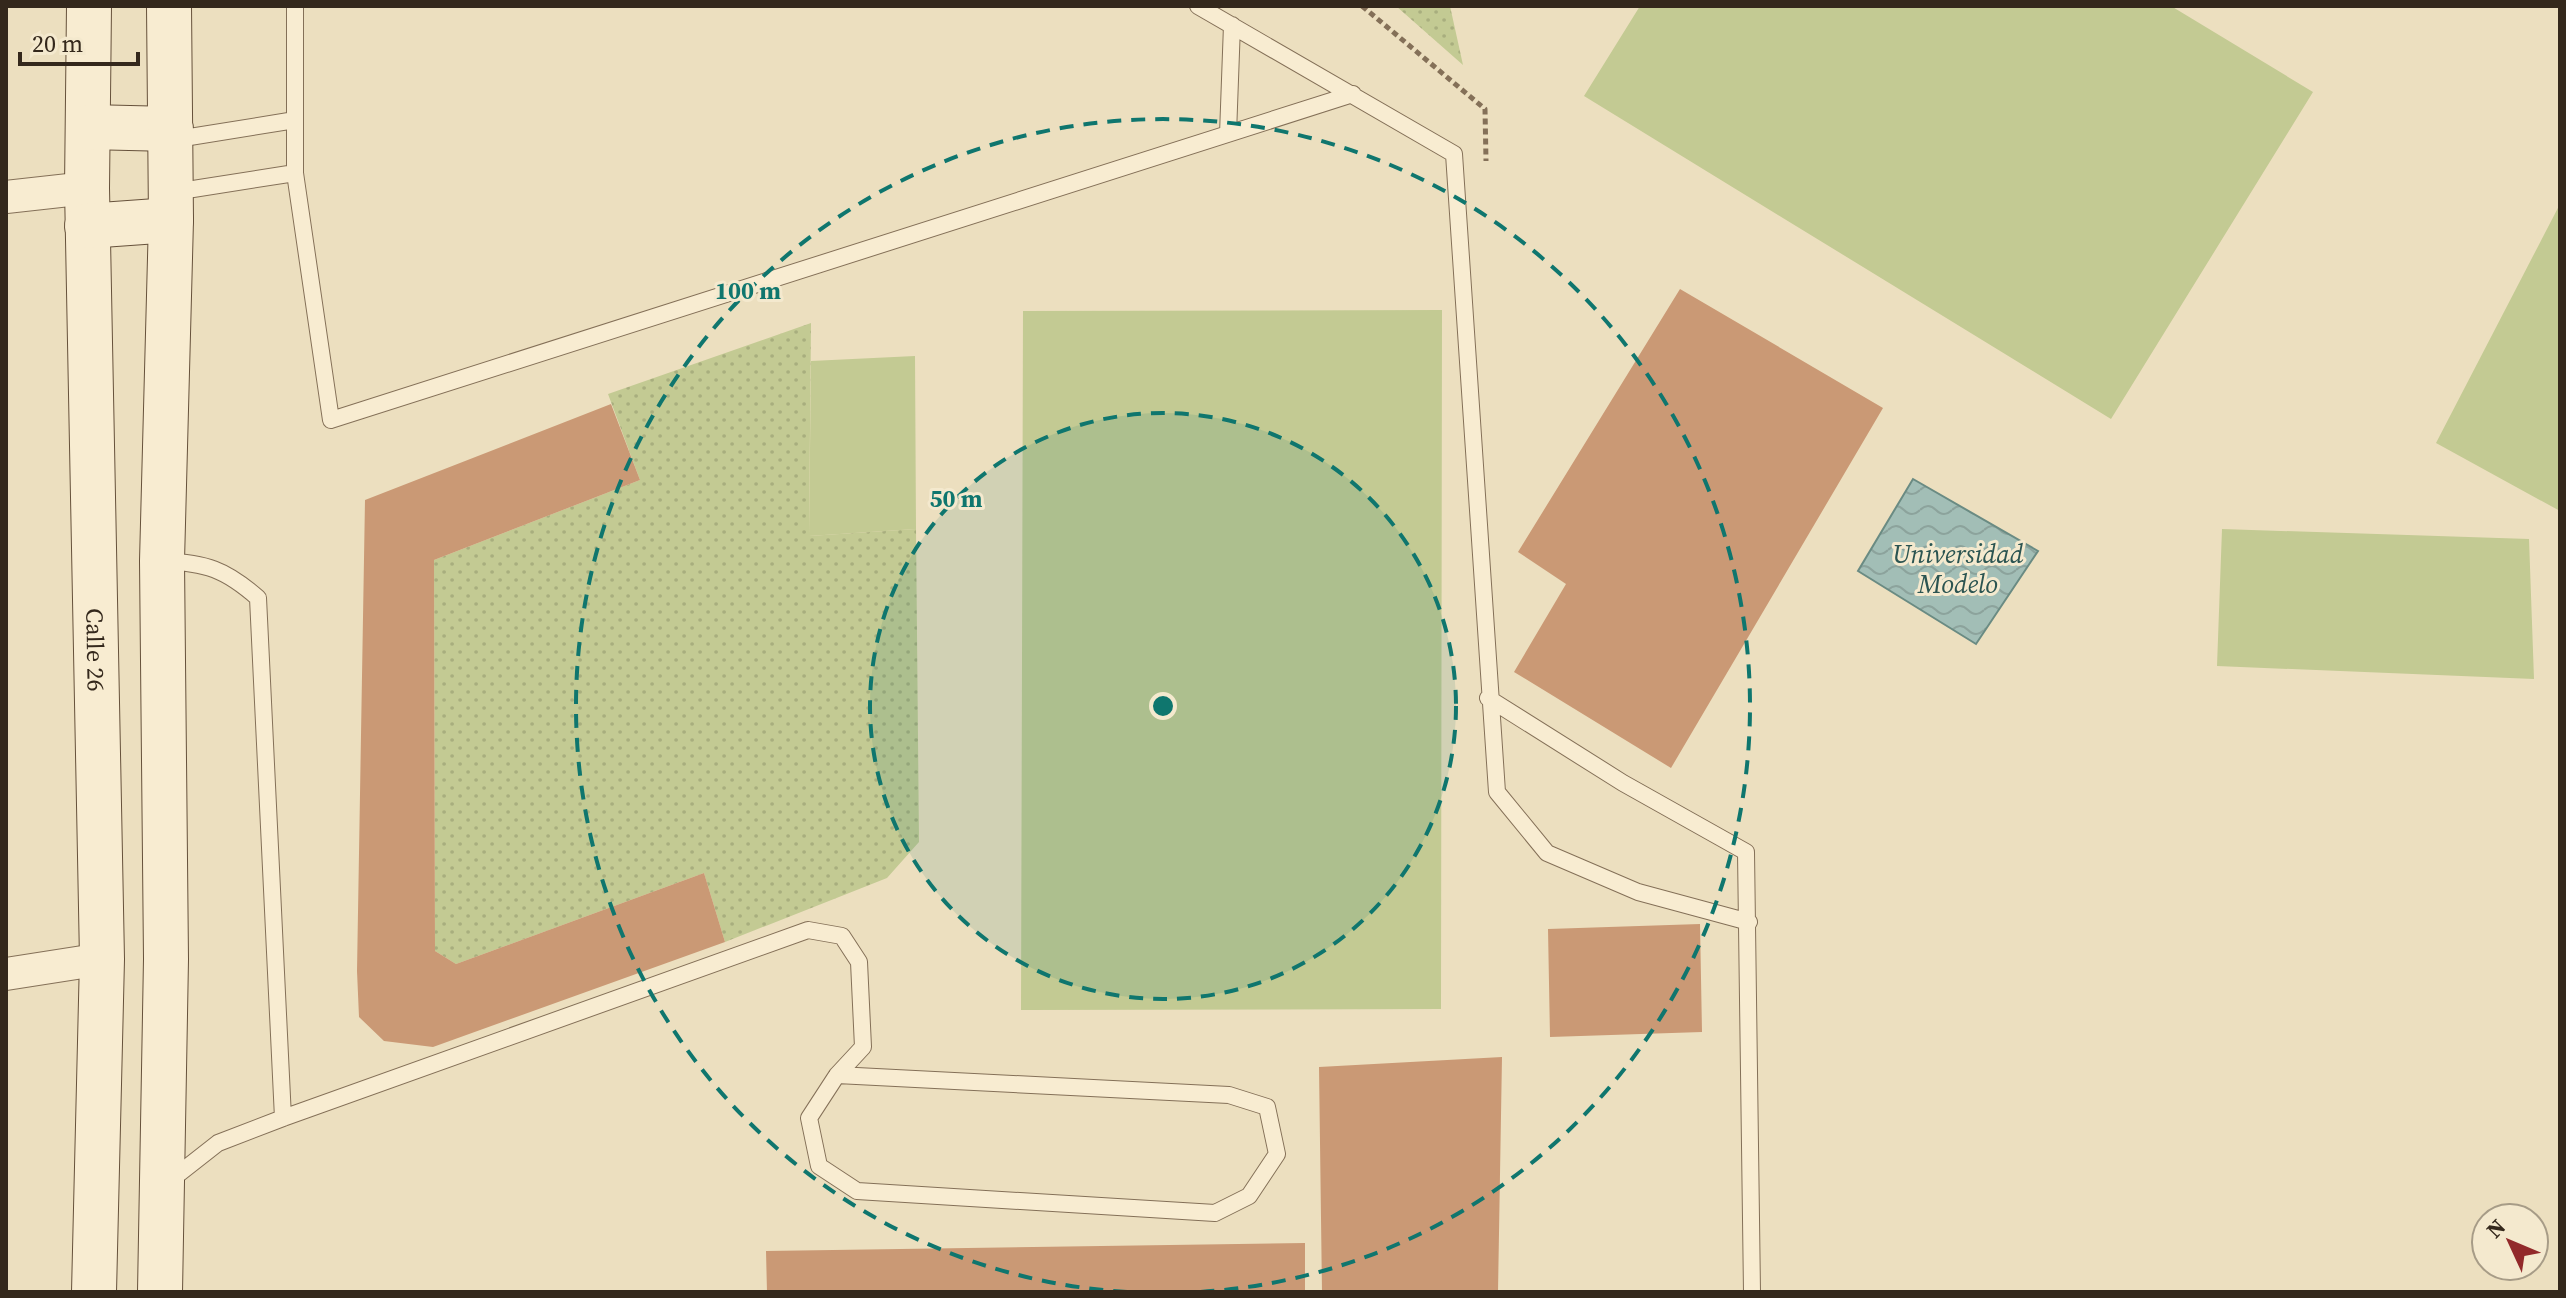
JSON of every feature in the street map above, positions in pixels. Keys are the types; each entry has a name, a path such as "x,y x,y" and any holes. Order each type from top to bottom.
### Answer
{"main road":[{"name":"Calle 26","path":"89,6 87,207 102,959 94,1292"},
{"path":"160,1292 159,1189 166,959 162,561 171,134 169,6"},
{"path":"88,127 171,134"},
{"path":"87,207 170,206"}],"street":[{"path":"6,197 87,207"},
{"path":"6,974 102,959"}],"lane":[{"path":"295,6 295,173 331,420 1353,94"},
{"path":"1198,6 1454,154 1488,698 1497,792 1547,853 1638,892 1749,922"},
{"path":"1228,134 1232,25"},
{"path":"171,134 295,120"},
{"path":"170,206 295,173"},
{"path":"162,561 202,563 236,579 258,598 283,1118"},
{"path":"1488,698 1623,783 1746,852 1752,1292"},
{"path":"159,1189 218,1143 808,930 842,936 859,962 863,1047 837,1075 809,1118 819,1166 857,1191 1215,1213 1249,1196 1277,1154 1267,1107 1229,1095 837,1075"}],"path":[{"path":"1362,6 1485,109"}],"green space":[{"path":"1396,6 1450,6 1463,65"},
{"path":"1640,6 2171,6 2313,92 2111,419 1584,96"},
{"path":"2560,204 2560,511 2436,443"},
{"path":"1442,310 1441,1009 1021,1010 1023,311"},
{"path":"811,323 809,536 916,529 919,842 887,878 725,942 704,873 456,964 435,951 434,560 640,480 608,394"},
{"path":"915,356 916,529 809,536 811,361"},
{"path":"2222,529 2529,539 2534,679 2217,666"}],"water":[{"name":"Universidad Modelo","path":"1913,479 2038,551 1976,644 1858,571"}],"building":[{"path":"1680,289 1883,408 1671,768 1514,672 1566,584 1518,552"},
{"path":"611,404 640,480 434,560 435,951 456,964 704,873 725,942 433,1047 384,1041 359,1017 357,971 365,500"},
{"path":"1700,924 1702,1032 1550,1037 1548,929"},
{"path":"1502,1057 1498,1292 1322,1292 1319,1067"},
{"path":"1305,1243 1305,1292 767,1292 766,1251"}]}
